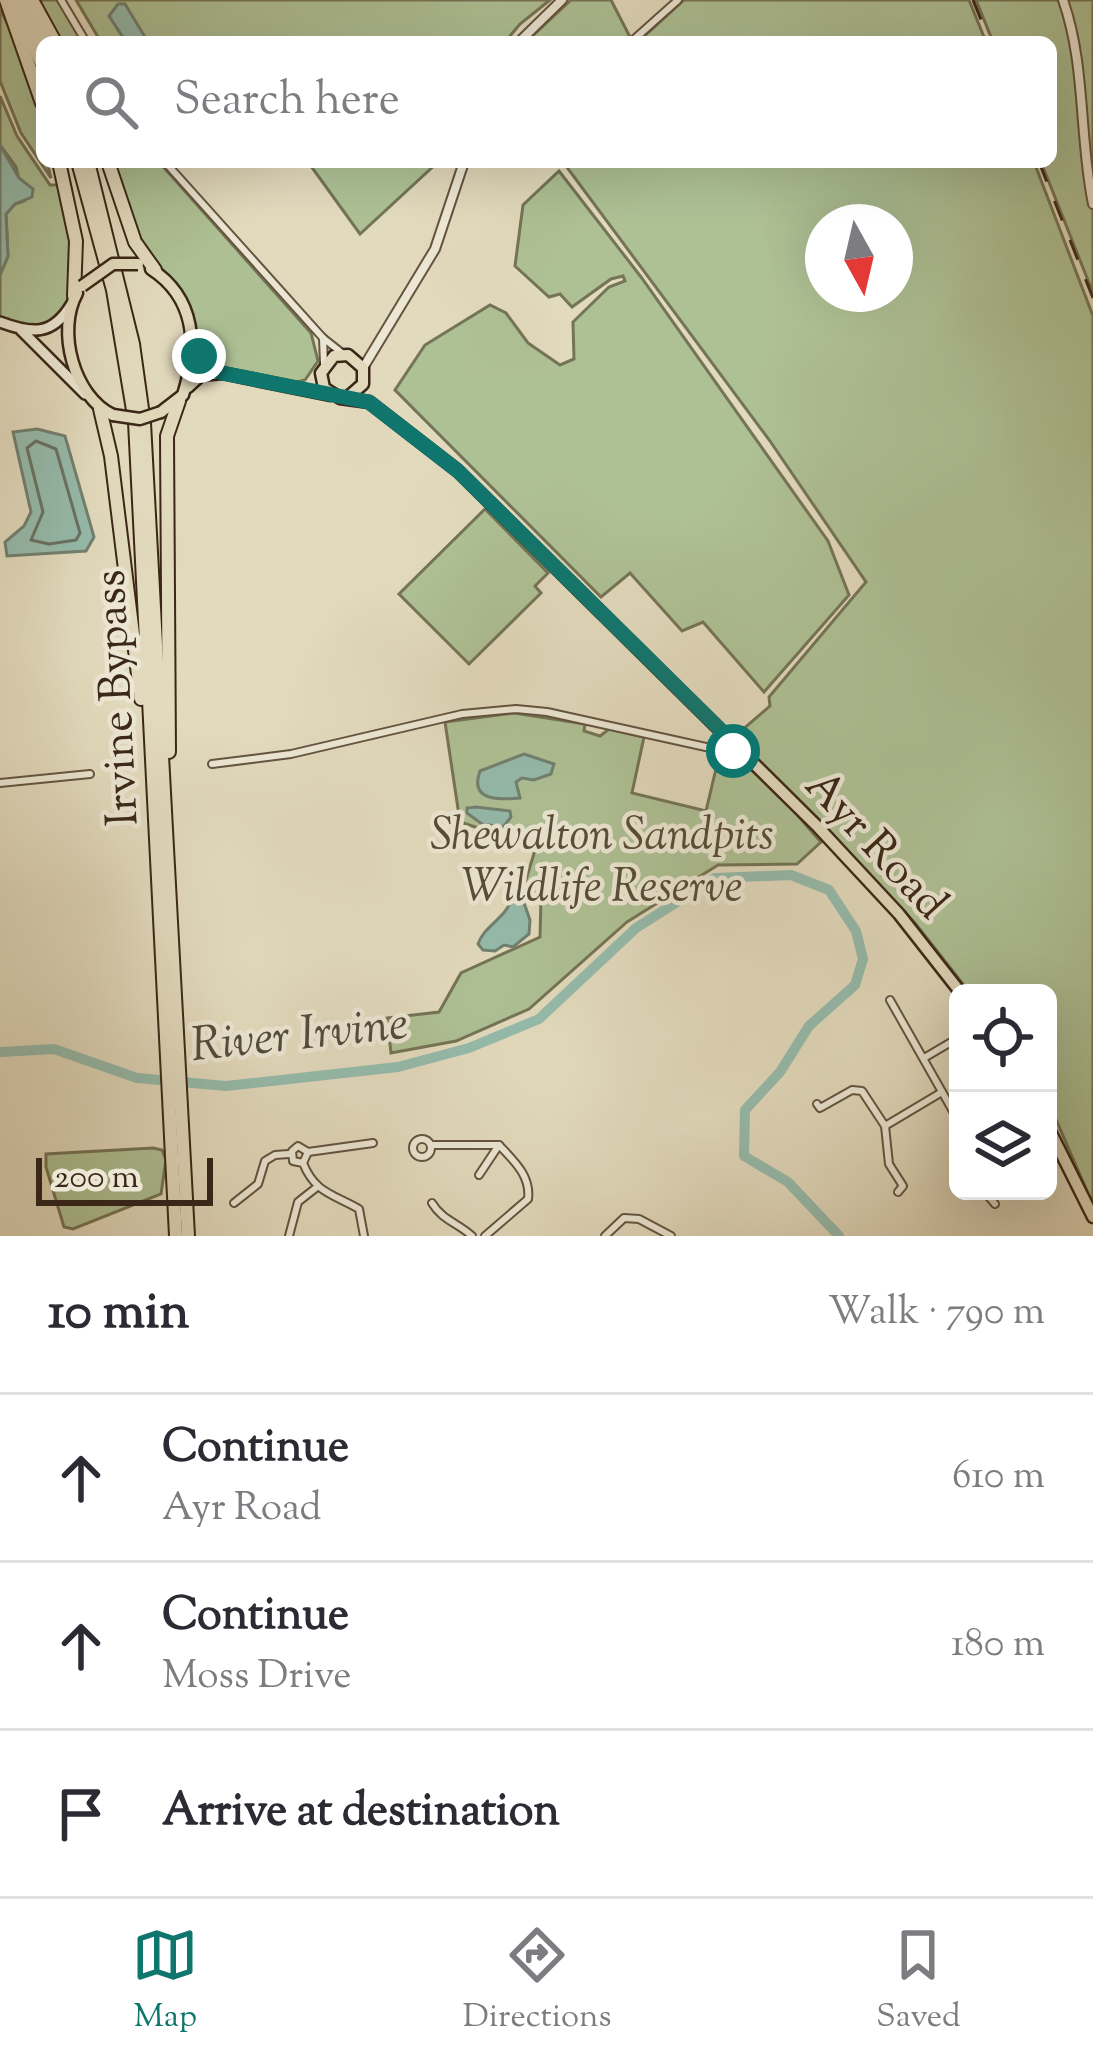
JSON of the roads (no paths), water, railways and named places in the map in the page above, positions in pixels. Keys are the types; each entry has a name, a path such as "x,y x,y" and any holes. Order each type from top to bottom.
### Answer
{"highway":[{"path":"9,0 36,52"},
{"path":"9,0 36,84"},
{"path":"28,0 41,36"},
{"path":"28,0 51,36"},
{"path":"60,168 76,242 76,296"},
{"name":"Irvine Bypass","path":"80,168 113,290 135,422 155,814 188,1236"},
{"name":"Irvine Bypass","path":"89,168 133,344 144,423 173,1034"},
{"path":"110,168 135,242 154,270"},
{"path":"169,876 166,436 181,398"},
{"path":"106,412 155,814"},
{"name":"Irvine Bypass","path":"176,1236 179,1129"}],"main road":[{"path":"0,322 21,330 56,327 76,296 113,264 138,264 173,286 205,363 222,373"},
{"path":"76,296 71,348 88,398"},
{"path":"21,330 106,412 140,419 181,398 201,375 222,373 347,398 359,391 364,372"},
{"path":"181,398 194,341"},
{"path":"300,388 334,356 347,355 364,372 369,402"},
{"path":"324,365 321,380 332,395"},
{"name":"Ayr Road","path":"347,398 369,402 458,471 739,748 899,914 954,984"},
{"path":"1057,1144 1093,1216"}],"street":[{"path":"61,0 82,36"},
{"path":"525,36 562,0"},
{"path":"638,36 678,0"},
{"path":"1064,0 1077,58 1081,134 1093,204"},
{"path":"170,168 323,338 347,355 378,343"},
{"path":"364,372 434,249 462,168"},
{"path":"323,338 324,365"},
{"path":"212,764 291,754 462,714 503,709 547,712 724,751 739,748"},
{"path":"0,783 90,774"},
{"path":"890,1000 949,1104"},
{"path":"924,1058 949,1043"},
{"path":"817,1104 820,1108 857,1088 885,1126 889,1164 903,1186 898,1192"},
{"path":"885,1126 942,1092"},
{"path":"234,1203 258,1184 265,1161 274,1155 291,1154 298,1146 308,1152 334,1151 373,1143"},
{"path":"430,1145 499,1145 520,1168 528,1199 485,1236"},
{"path":"479,1175 499,1145"},
{"path":"303,1163 308,1152"},
{"path":"291,1154 296,1163 303,1163"},
{"path":"303,1163 325,1196 358,1209 363,1236"},
{"path":"289,1236 298,1202 317,1187"},
{"path":"992,1200 995,1204"},
{"path":"432,1203 441,1217 472,1236"},
{"path":"605,1236 624,1218 639,1219 671,1236"}],"water":[{"path":"118,4 125,4 144,36 122,36 109,16"},
{"path":"0,145 19,178 33,189 32,197 6,214 8,256 0,275"},
{"path":"37,429 65,436 94,537 86,551 7,556 5,542 24,526 31,512 13,432"},
{"path":"524,754 554,764 551,774 516,782 520,798 482,793 480,771"},
{"path":"467,808 510,811 511,817 503,827 482,824 467,813"},
{"path":"513,895 523,900 529,934 513,947 483,950 478,944 481,937"}],"waterway":[{"name":"River Irvine","path":"0,1052 54,1049 137,1078 226,1086 398,1067 469,1048 539,1019 636,928 715,878 791,875 829,890 856,931 863,959 855,985 809,1026 780,1072 745,1110 744,1156 788,1182 839,1236"}],"railway":[{"path":"973,0 988,36"},
{"path":"1041,168 1093,298"}],"park label":[{"name":"Shewalton Sandpits Wildlife Reserve","path":"602,858"}]}
